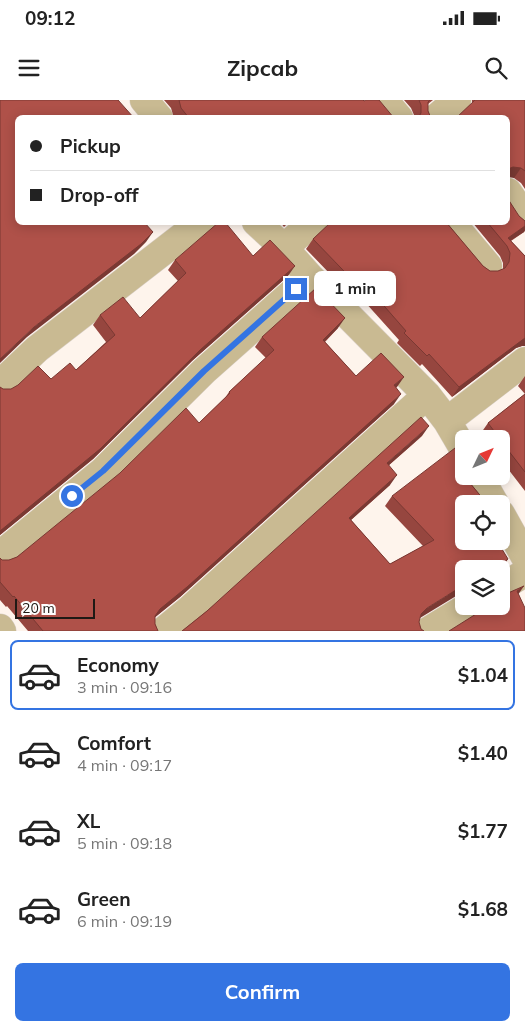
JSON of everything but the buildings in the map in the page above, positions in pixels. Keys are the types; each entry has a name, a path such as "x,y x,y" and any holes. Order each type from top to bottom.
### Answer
{"street":[{"path":"144,100 156,115"},
{"path":"384,100 396,115"},
{"path":"510,195 525,216"},
{"path":"0,384 37,350 197,225"},
{"path":"259,225 284,248 427,396 447,421 455,435"},
{"path":"284,248 310,225"},
{"path":"454,225 488,266"},
{"path":"0,555 103,471 204,371 310,277"},
{"path":"447,421 525,361"},
{"path":"163,631 190,610 427,396"},
{"path":"510,527 522,544"},
{"path":"510,582 525,573"},
{"path":"428,631 455,615"}],"route":[{"path":"72,496 103,471 204,371 296,289"}]}
